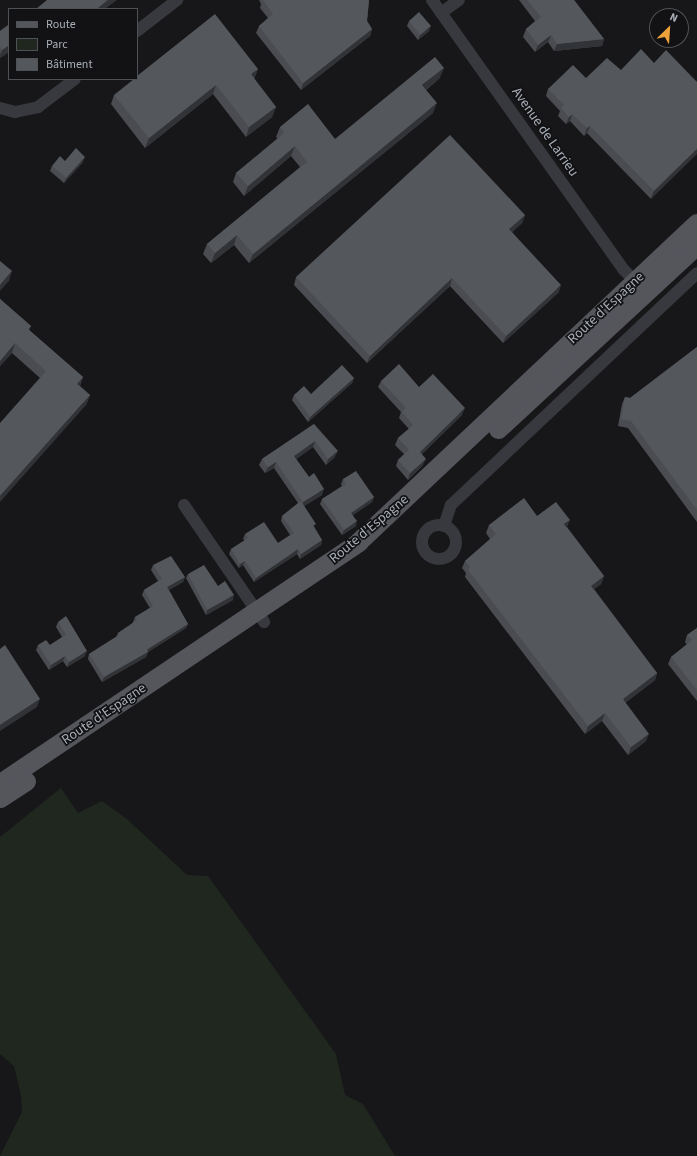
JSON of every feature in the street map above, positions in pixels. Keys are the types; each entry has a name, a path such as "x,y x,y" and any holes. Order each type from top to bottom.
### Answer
{"main road":[{"name":"Route d'Espagne","path":"0,782 261,617 340,570 635,281 697,223"},
{"name":"Route d'Espagne","path":"390,522 697,246"},
{"name":"Route d'Espagne","path":"0,798 261,617"}],"street":[{"path":"138,30 177,0"},
{"name":"Avenue de Larrieu","path":"432,0 623,269 635,281"},
{"path":"441,13 459,0"},
{"path":"0,108 15,112 38,107 74,80"},
{"path":"444,526 451,505 631,338 697,273"},
{"path":"184,505 261,617"}],"green space":[{"path":"61,788 78,813 102,801 127,819 187,875 208,876 336,1054 345,1095 363,1104 395,1156 0,1156 22,1112 21,1095 14,1066 0,1054 0,837"}],"building":[{"path":"47,0 108,0 98,8 37,8"},
{"path":"263,0 369,0 367,21 372,29 303,83 259,26 273,14"},
{"path":"527,0 574,0 604,39 557,44 551,35 538,45 526,29 541,17"},
{"path":"419,12 431,26 420,35 409,21"},
{"path":"215,14 258,69 251,74 276,107 249,127 216,85 149,138 114,95 133,80 138,80 138,75"},
{"path":"8,25 8,46 2,50 0,46 0,31"},
{"path":"641,49 654,63 666,50 697,82 697,149 654,191 590,126 587,128 572,114 569,117 561,108 564,105 548,89 573,65 586,78 607,58 621,70"},
{"path":"435,57 444,68 422,85 437,103 253,254 237,235 215,253 207,244 307,162 295,146 248,186 236,173 284,133 280,127 308,104 335,139"},
{"path":"450,135 525,215 509,229 561,285 506,336 452,278 370,356 296,277"},
{"path":"76,148 85,157 66,178 52,166 60,156 65,161"},
{"path":"0,261 12,271 0,285"},
{"path":"0,299 31,326 28,329 83,377 77,384 90,395 0,496 0,423 46,371 15,343 0,361"},
{"path":"697,347 697,510 631,421 621,419 625,397 630,398"},
{"path":"399,364 419,387 433,374 465,408 420,452 426,459 410,473 398,460 409,450 398,438 413,425 402,412 406,408 381,381"},
{"path":"342,365 354,378 310,417 294,395 304,386 311,394"},
{"path":"314,424 338,451 328,459 315,441 294,456 309,477 314,473 324,489 303,502 276,462 268,467 262,459"},
{"path":"356,471 374,497 351,513 357,521 344,530 322,499 346,484 343,479"},
{"path":"524,498 537,516 556,502 570,520 564,524 604,576 591,586 657,673 623,699 649,734 631,747 605,713 588,726 468,570 470,567 465,561 496,534 489,525"},
{"path":"301,501 316,524 313,526 322,540 301,554 298,549 256,578 245,561 240,564 231,549 248,538 245,534 264,522 278,543 294,533 282,516"},
{"path":"171,556 185,577 167,587 188,624 147,649 148,652 104,677 89,654 119,635 118,633 137,620 135,617 153,606 144,590 162,579 153,565"},
{"path":"204,565 218,586 225,581 234,595 207,610 188,574"},
{"path":"66,616 87,651 69,662 65,656 51,665 38,645 46,640 50,645 66,635 58,622"},
{"path":"697,628 697,690 671,657 692,640 687,635"},
{"path":"5,645 40,699 0,725 0,649"}]}
